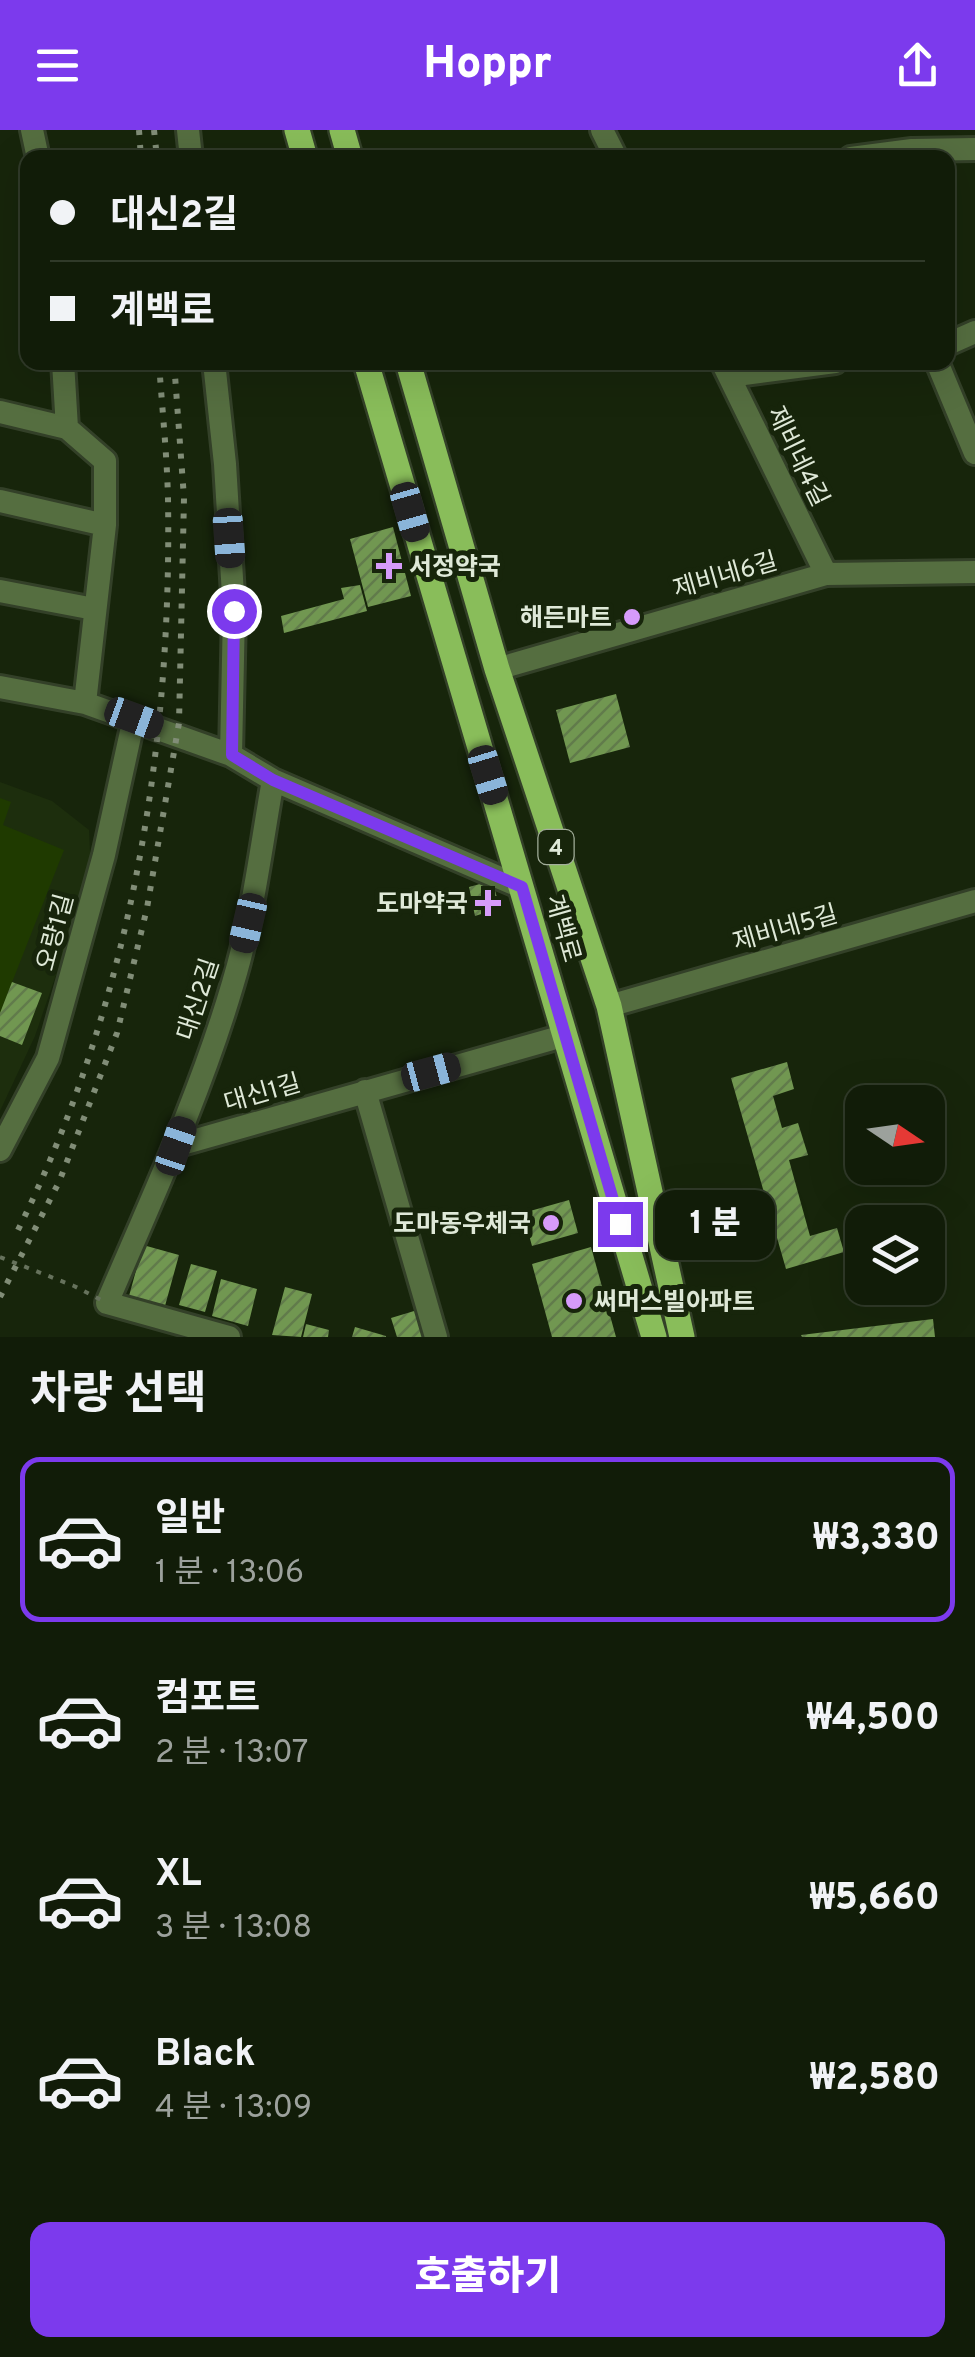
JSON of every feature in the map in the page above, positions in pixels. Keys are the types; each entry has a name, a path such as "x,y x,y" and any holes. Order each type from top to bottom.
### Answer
{"main road":[{"name":"계백로","path":"368,370 654,1337"},
{"name":"계백로","path":"410,370 497,669 610,1006 682,1337"}],"street":[{"path":"64,370 68,428"},
{"path":"215,370 234,611 232,755"},
{"name":"제비네4길","path":"726,370 826,574"},
{"path":"940,370 975,453"},
{"path":"0,412 68,428 105,462 105,525 86,703"},
{"path":"0,500 105,525"},
{"name":"제비네6길","path":"497,669 826,574 975,572"},
{"path":"0,590 94,609"},
{"path":"0,687 86,703 232,755 273,780 522,887"},
{"name":"오량1길","path":"0,1150 48,1058 104,855 134,718"},
{"name":"대신2길","path":"106,1303 176,1146 233,984 273,780"},
{"name":"제비네5길","path":"610,1006 975,902"},
{"name":"대신1길","path":"176,1146 563,1036"},
{"path":"365,1091 436,1337"},
{"path":"106,1303 229,1337"}],"path":[{"path":"0,1258 74,1286 106,1303"}],"shaded area":[{"path":"0,782 52,801 89,830 91,873 35,1036 0,1111"},
{"path":"0,798 11,802 3,825 64,850 0,1013"}],"building":[{"path":"393,527 411,596 368,607 350,539"},
{"path":"360,585 367,611 284,633 281,616 344,599 341,588"},
{"path":"616,694 630,747 570,763 556,710"},
{"path":"487,882 494,887 500,908 475,916 469,887"},
{"path":"12,982 42,993 22,1045 0,1036 0,1013"},
{"path":"787,1062 794,1089 773,1096 782,1128 798,1123 808,1155 789,1160 810,1236 837,1228 844,1252 786,1269 731,1078"},
{"name":"도마동우체국","path":"569,1200 578,1233 532,1246 523,1213"},
{"path":"143,1245 179,1255 165,1306 129,1296"},
{"name":"써머스빌아파트","path":"591,1247 616,1337 552,1337 532,1264"},
{"path":"191,1264 217,1271 205,1312 179,1305"},
{"path":"221,1279 257,1289 248,1326 212,1316"},
{"path":"285,1287 312,1294 301,1337 272,1335"},
{"path":"424,1308 433,1337 397,1337 391,1318"},
{"path":"933,1319 935,1337 801,1335"},
{"path":"306,1324 329,1330 328,1337 303,1337"},
{"path":"355,1327 386,1336 386,1337 352,1337"}],"railway":[{"path":"139,130 140,150"},
{"path":"154,130 156,150"},
{"path":"18,1230 57,1144 116,966 152,781 167,593 167,482 160,370"},
{"path":"0,1297 59,1182 117,1033 147,908 179,723 184,498 175,370"}],"place":[{"name":"서정약국","path":"389,566"},
{"name":"해든마트","path":"632,617"},
{"name":"도마약국","path":"488,903"},
{"name":"도마동우체국","path":"551,1223"},
{"name":"써머스빌아파트","path":"574,1301"}],"route":[{"path":"234,611 232,755 273,780 522,887 620,1224"}]}
